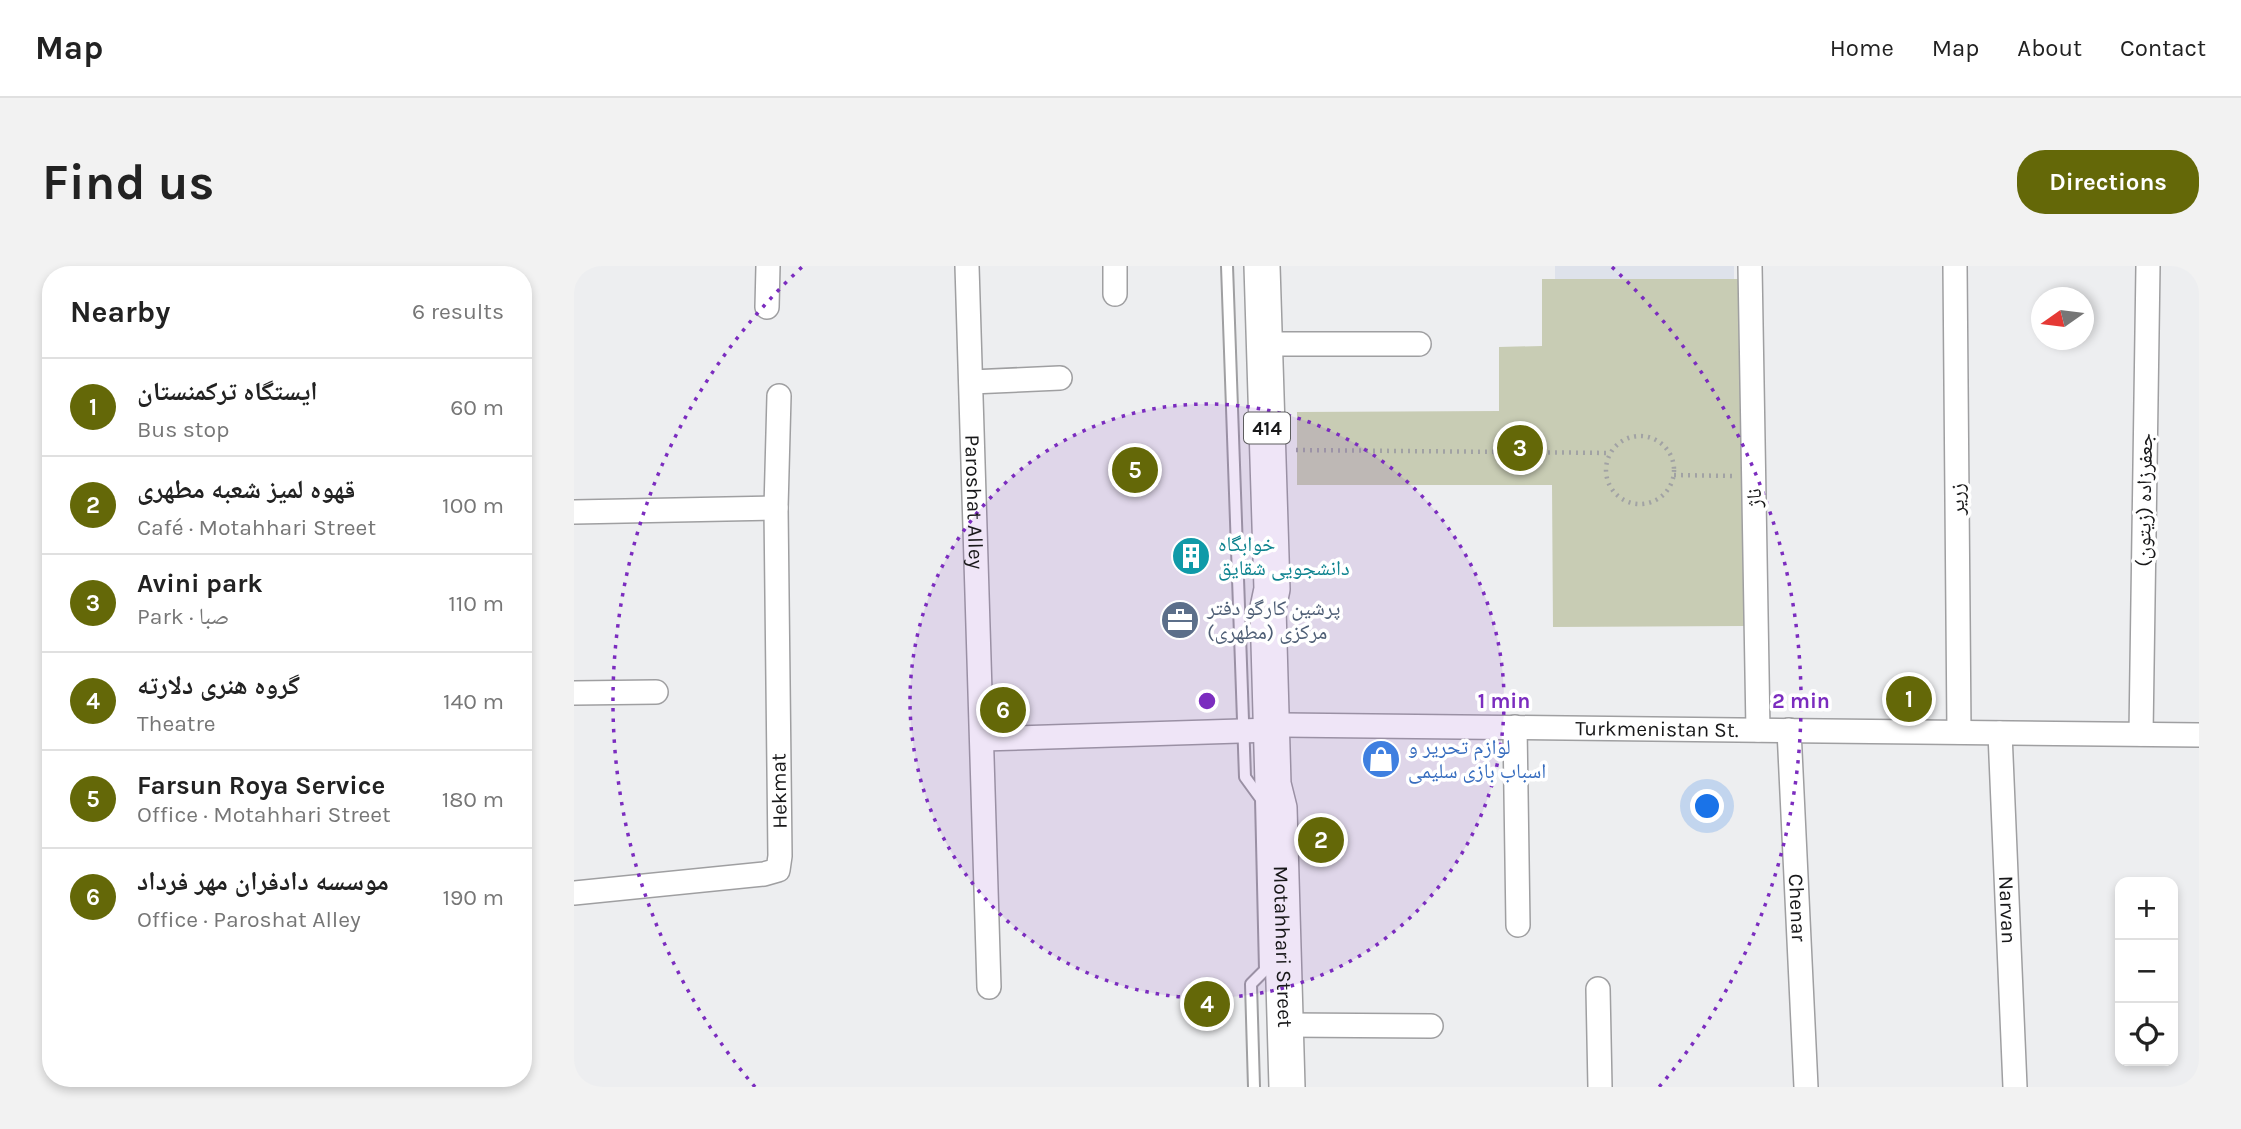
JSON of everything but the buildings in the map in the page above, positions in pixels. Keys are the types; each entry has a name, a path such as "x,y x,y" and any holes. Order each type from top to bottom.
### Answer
{"main road":[{"name":"Motahhari Street","path":"1262,266 1272,589 1280,608 1266,728 1285,784 1279,808 1287,1087"}],"street":[{"path":"766,307 768,266"},
{"name":"Paroshat Alley","path":"967,266 989,987"},
{"path":"1115,266 1115,294"},
{"name":"ناژ","path":"1750,266 1758,730"},
{"name":"زریر","path":"1955,266 1959,732"},
{"name":"جعفرزاده (زیتون)","path":"2141,734 2148,266"},
{"path":"1264,344 1419,344"},
{"path":"971,382 1060,378"},
{"name":"Hekmat","path":"574,893 764,874 778,870 776,508 779,396"},
{"path":"574,512 776,508"},
{"path":"574,693 656,692"},
{"path":"1515,727 1518,925"},
{"name":"Turkmenistan St.","path":"1266,728 1515,727 2199,735"},
{"path":"982,739 1266,728"},
{"name":"Chenar","path":"1788,730 1806,1087"},
{"name":"Narvan","path":"2000,733 2015,1087"},
{"path":"1598,989 1600,1087"},
{"path":"1286,1025 1431,1026"}],"lane":[{"path":"1227,266 1266,728 1245,777 1261,799 1265,970 1251,984 1254,1087"}],"path":[{"path":"1645,436 1658,440 1668,449 1674,461 1670,488 1661,498 1648,504 1623,500 1613,491 1607,478 1606,466 1611,453 1620,443 1632,437 1645,436"},
{"path":"1268,450 1611,453"},
{"path":"1674,475 1754,476"}],"shaded area":[{"path":"1555,266 1734,266 1734,279 1555,279"}],"green space":[{"path":"1542,279 1743,279 1744,626 1553,627 1552,485 1297,485 1297,412 1499,411 1499,347 1542,346"}],"place":[{"name":"Avini park","path":"1520,448"},
{"name":"Farsun Roya Service","path":"1135,470"},
{"name":"خوابگاه دانشجویی شقایق","path":"1191,556"},
{"name":"پرشین کارگو دفتر مرکزی (مطهری)","path":"1180,620"},
{"name":"ایستگاه ترکمنستان","path":"1909,699"},
{"name":"موسسه دادفران مهر فرداد","path":"1003,710"},
{"name":"لوازم تحریر و اسباب بازی سلیمی","path":"1381,759"},
{"name":"قهوه لمیز شعبه مطهری","path":"1321,840"},
{"name":"گروه هنری دلارته","path":"1207,1004"}]}
